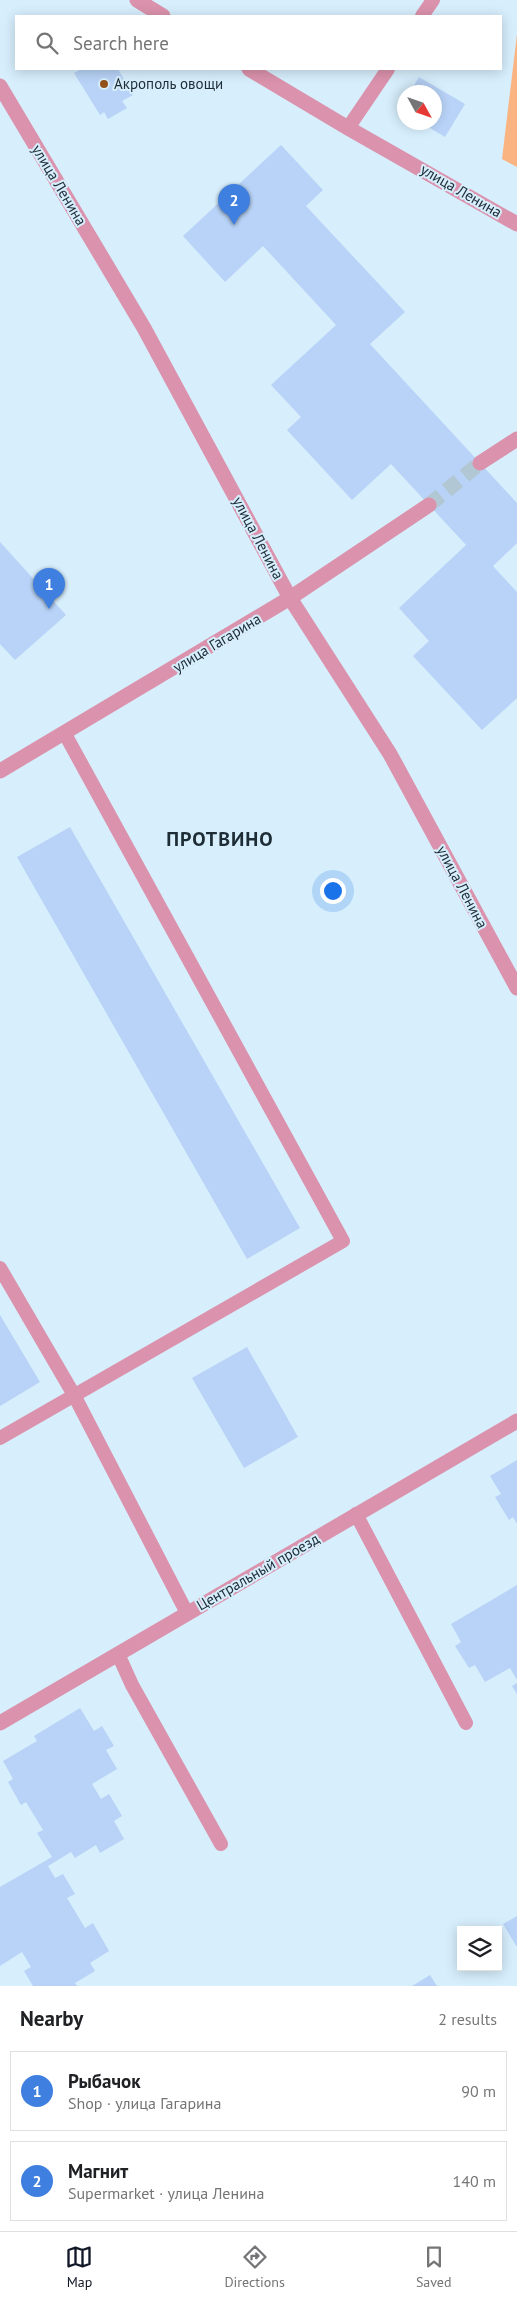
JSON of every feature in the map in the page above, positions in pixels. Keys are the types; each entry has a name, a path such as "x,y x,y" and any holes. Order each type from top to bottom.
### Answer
{"street":[{"path":"137,0 161,15"},
{"name":"улица Ленина","path":"250,70 517,224"},
{"name":"улица Ленина","path":"0,86 144,328 290,598 390,754 517,988"},
{"path":"480,463 517,439"},
{"name":"улица Гагарина","path":"0,771 65,734 290,598 429,505"},
{"name":"Центральный проезд","path":"0,1723 517,1421"}],"lane":[{"path":"423,15 433,0"},
{"path":"348,128 387,70"},
{"path":"0,1438 343,1241 65,734"},
{"path":"0,1268 74,1395 187,1613"},
{"path":"356,1514 466,1723"},
{"path":"118,1654 132,1685 221,1844"}],"shaded area":[{"path":"517,34 517,167 502,159"}],"building":[{"name":"Акрополь овощи","path":"79,70 119,70 133,95 122,101 127,108 108,119 104,112 100,115 74,73"},
{"path":"419,77 433,85 414,85"},
{"path":"442,90 465,104 445,137 433,130 442,130"},
{"path":"281,145 323,190 306,206 405,312 370,344 517,503 517,543 493,566 517,592 517,698 482,730 413,656 429,641 399,608 466,545 391,464 352,500 287,430 301,417 271,385 336,325 263,246 225,282 183,236"},
{"path":"0,542 66,615 15,660 0,644"},
{"path":"70,827 300,1228 247,1259 17,857"},
{"path":"0,1315 40,1382 0,1406"},
{"path":"247,1347 298,1437 244,1468 192,1378"},
{"path":"517,1460 517,1524 513,1517 509,1520 495,1497 501,1494 490,1476"},
{"path":"517,1585 517,1680 510,1668 485,1682 475,1665 469,1668 455,1646 461,1642 451,1624"},
{"path":"517,1683 517,1694 512,1686"},
{"path":"80,1708 94,1731 102,1726 114,1746 106,1750 117,1769 92,1784 101,1799 109,1794 122,1816 114,1821 124,1839 100,1853 96,1845 75,1858 71,1852 48,1866 55,1878 63,1874 75,1894 67,1898 85,1928 93,1923 109,1951 90,1963 95,1971 75,1983 77,1986 33,1986 24,1971 31,1967 22,1952 0,1966 0,1887 52,1857 37,1833 43,1830 26,1802 21,1805 8,1782 13,1779 3,1761 37,1741 34,1736"},
{"path":"517,1916 517,1947 503,1924"},
{"path":"430,1975 437,1986 412,1986"}],"tunnel":[{"path":"429,505 480,463"}],"place":[{"name":"Акрополь овощи","path":"104,84"},
{"name":"Магнит","path":"234,225"},
{"name":"Рыбачок","path":"49,609"}],"district":[{"name":"ПРОТВИНО","path":"220,839"}]}
